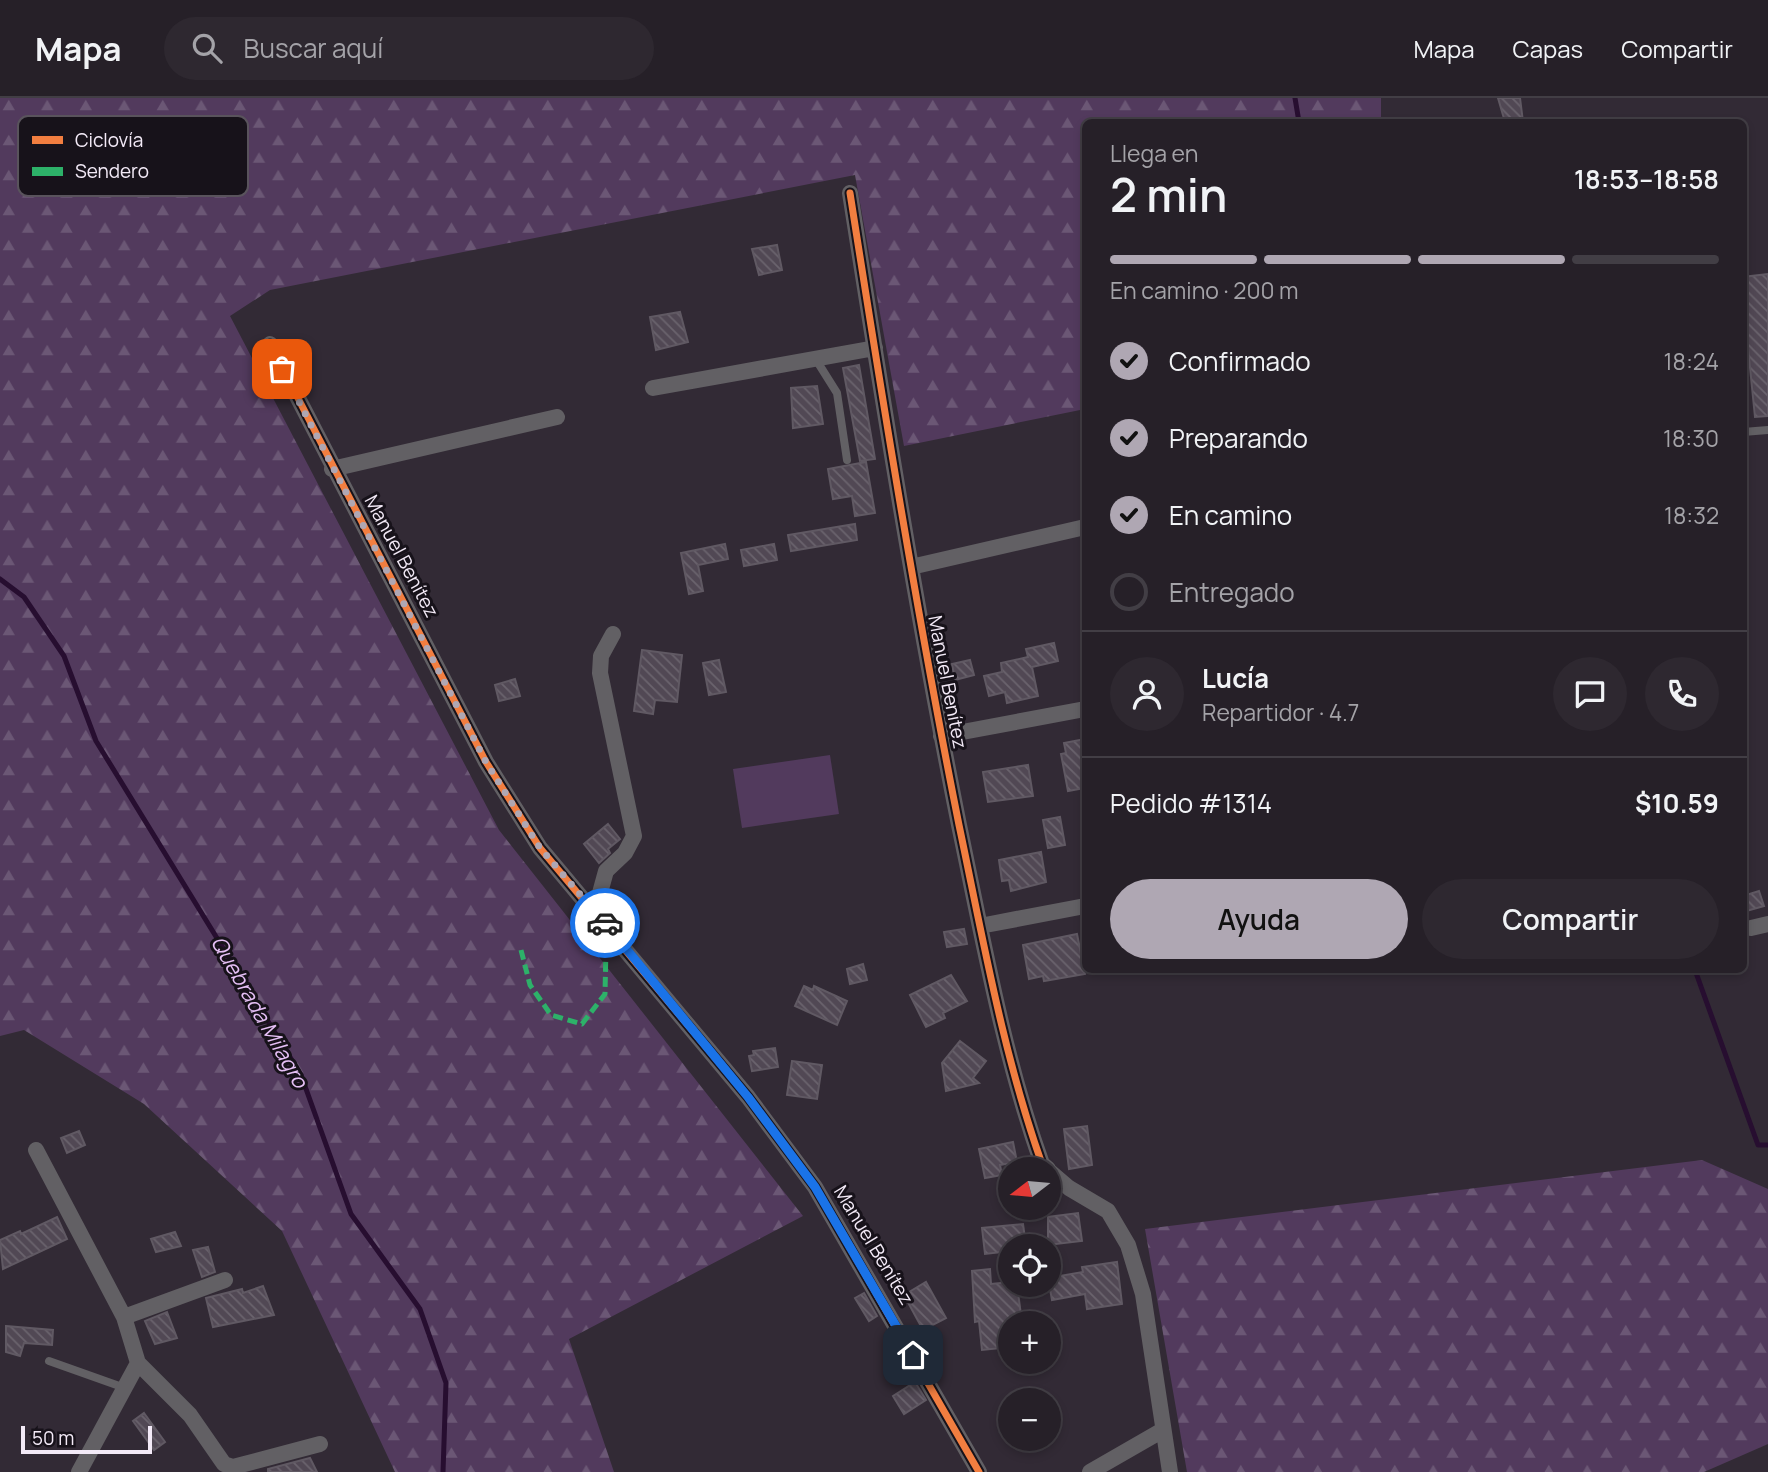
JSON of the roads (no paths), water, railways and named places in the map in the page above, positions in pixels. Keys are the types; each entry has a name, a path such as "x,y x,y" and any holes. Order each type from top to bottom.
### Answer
{"street":[{"name":"Manuel Benítez","path":"850,193 941,736 998,1014 1027,1122 1040,1157"},
{"name":"Manuel Benítez","path":"270,344 486,762 540,848 748,1097 815,1187 979,1472"},
{"path":"653,388 875,348"},
{"path":"332,468 556,417"},
{"path":"911,567 1082,528"},
{"path":"595,911 606,871 625,853 634,836 600,673 601,656 613,634"},
{"path":"941,736 1082,710"},
{"path":"980,926 1082,907"},
{"path":"1751,928 1768,924"},
{"path":"36,1150 124,1317 138,1363 190,1415 224,1464 233,1466 320,1444"},
{"name":"Manuel Benítez","path":"1061,1181 1108,1211 1128,1245 1143,1294 1170,1472"},
{"path":"124,1317 225,1280"},
{"path":"79,1472 138,1363"},
{"path":"1090,1472 1163,1430"}],"lane":[{"path":"815,358 837,393 847,460"},
{"path":"1747,432 1768,430"},
{"path":"49,1361 125,1388"}],"waterway":[{"path":"1295,98 1298,119"},
{"name":"Quebrada Milagro","path":"0,579 24,597 64,656 96,741 301,1075 351,1214 420,1309 446,1383 443,1472"},
{"path":"1696,973 1758,1145 1768,1145"}]}
